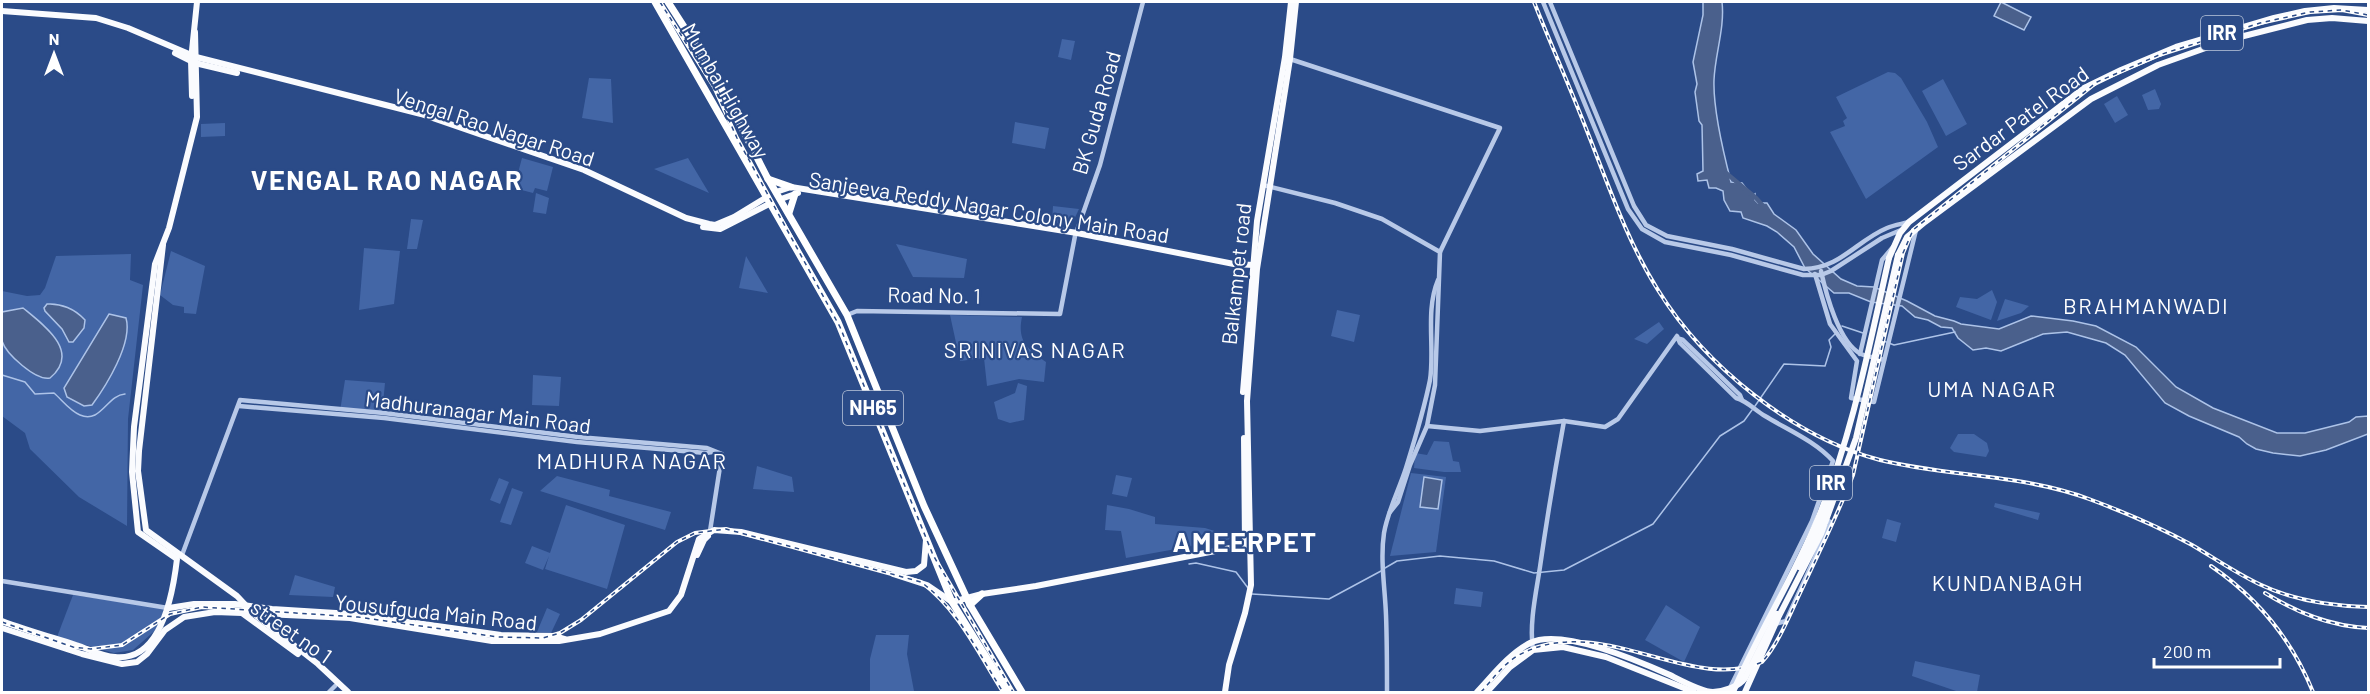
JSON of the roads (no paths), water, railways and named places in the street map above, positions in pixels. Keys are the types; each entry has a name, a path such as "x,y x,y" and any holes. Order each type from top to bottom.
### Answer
{"highway":[{"name":"Mumbai Highway","path":"655,2 769,200"},
{"name":"Mumbai Highway","path":"668,2 713,72 776,192"},
{"path":"768,179 795,191 789,213"},
{"name":"NH65","path":"776,192 847,315 924,506 969,602 1022,693"},
{"name":"NH65","path":"769,200 838,322 952,602 1008,693"},
{"path":"969,602 982,594"},
{"path":"973,636 984,628"}],"main road":[{"path":"2,628 104,658 127,657 147,645 162,629 169,608 176,558 142,532 138,471 163,245 195,120 193,117 193,59 197,2"},
{"name":"Balkampet road","path":"1225,693 1231,654 1250,596 1246,400 1255,266 1291,2"},
{"name":"Balkampet road","path":"1266,186 1290,59 1296,2"},
{"name":"Sardar Patel Road","path":"1910,222 2084,88 2121,70 2176,47 2274,18 2305,11 2334,8 2368,10"},
{"name":"Vengal Rao Nagar Road","path":"2,11 92,17 124,28 193,59 399,111 478,135 592,176 687,222 713,229 731,224 769,200"},
{"name":"Sardar Patel Road","path":"1916,230 2091,99 2158,65 2228,40 2307,20 2332,18 2368,21"},
{"name":"Sanjeeva Reddy Nagar Colony Main Road","path":"781,199 795,191 804,190 1076,234"},
{"path":"776,192 795,191"},
{"name":"Sanjeeva Reddy Nagar Colony Main Road","path":"795,191 1076,234"},
{"name":"IRR","path":"1730,691 1745,678 1821,523 1853,417 1890,252 1910,222"},
{"name":"IRR","path":"1745,693 1777,621 1821,534 1856,438 1898,255 1902,244 1916,230"},
{"path":"1076,234 1255,266"},
{"name":"IRR","path":"1730,691 1816,522 1836,470"},
{"path":"710,531 721,529 741,532 906,572 916,571 924,565 925,537"},
{"name":"Yousufguda Main Road","path":"243,613 350,618 492,641 540,642 600,634 669,611 678,600 699,539 710,531"},
{"name":"street no 1","path":"142,532 152,535 182,555 237,596 254,614 348,693"},
{"name":"Yousufguda Main Road","path":"694,557 706,538 716,534 730,533 914,579 952,602"},
{"path":"982,594 1249,546"},
{"path":"952,602 969,602"},
{"path":"169,608 194,604 245,606"},
{"name":"Yousufguda Main Road","path":"245,606 352,614 501,635 555,636 565,639"},
{"name":"street no 1","path":"162,629 184,617 215,612 243,613 308,659 342,693"},
{"path":"2,621 104,658"},
{"path":"1477,693 1505,662 1532,642 1565,639 1648,665 1711,692 1730,691"},
{"path":"1487,693 1510,667 1533,650 1563,647 1592,652 1625,663 1694,693"}],"street":[{"name":"BK Guda Road","path":"1060,314 1076,234 1101,165 1143,2"},
{"path":"1543,2 1635,222 1651,236 1677,241 1692,241 1821,274 1836,322 1858,364 1851,398 1874,402 1900,286 1916,230"},
{"path":"1550,2 1634,206 1640,218 1654,231 1691,247 1803,275 1828,266 1888,227 1910,222"},
{"path":"1290,59 1500,128 1440,252 1437,372 1427,426 1410,465 1398,502 1390,512"},
{"path":"1266,186 1335,203 1382,219 1440,252"},
{"path":"1821,274 1831,271 1883,237 1904,229"},
{"path":"1860,354 1882,260 1890,252 1883,237"},
{"path":"1816,271 1830,324 1851,349 1860,354 1884,360"},
{"path":"1387,693 1384,532 1392,501 1420,425 1432,362 1432,310 1434,289 1439,278"},
{"name":"Road No. 1","path":"847,315 857,311 1060,314"},
{"path":"1427,426 1480,431 1564,421 1605,427 1618,419 1678,338 1680,343 1736,398 1745,401 1762,415 1825,451 1833,461 1814,515 1730,691"},
{"name":"Madhuranagar Main Road","path":"182,555 239,403 577,442 722,454 710,531"},
{"path":"1533,650 1540,562 1564,421"},
{"path":"1777,621 1786,621 1831,522 1814,515"},
{"path":"2,581 169,608"},
{"path":"329,693 335,686"}],"waterway":[{"path":"1726,173 1764,207"},
{"path":"1842,326 1863,333"},
{"path":"1881,340 1894,345 1955,332"},
{"path":"1755,406 1784,364 1825,366 1831,347 1829,340 1835,334"},
{"path":"2,375 25,382 35,394 54,393 73,411 87,417 99,413 113,399 125,394"},
{"path":"1385,568 1397,561 1440,556 1494,561 1534,573 1564,570 1653,524 1720,436 1744,421 1752,410"},
{"path":"1189,564 1196,563 1236,572 1248,588"},
{"path":"1252,594 1329,599 1381,571"}],"railway":[{"path":"660,2 714,87 737,138 840,327 933,555 1013,692"},
{"path":"1534,2 1619,212 1647,271 1677,318 1700,345 1754,395 1784,416 1847,449 1906,466 2012,480 2064,491 2154,526 2272,590 2312,601 2368,607"},
{"path":"1481,692 1513,659 1550,644 1581,642 1613,646 1705,668 1734,669 1762,662 1784,628 1853,475 1903,253 1913,230 2097,82 2159,55 2260,23 2310,12 2342,10 2368,15"},
{"path":"2,622 73,647 91,649 122,645 170,614 202,607 358,617 498,637 543,638 560,633 581,620 677,542 695,533 726,529 921,582 946,605 957,619 1003,692"},
{"path":"2211,566 2244,592 2272,622 2295,655 2313,692"},
{"path":"2265,593 2290,607 2315,617 2354,627 2368,628"}],"district":[{"name":"VENGAL RAO NAGAR","path":"387,181"},
{"name":"BRAHMANWADI","path":"2146,306"},
{"name":"SRINIVAS NAGAR","path":"1035,350"},
{"name":"UMA NAGAR","path":"1992,389"},
{"name":"MADHURA NAGAR","path":"632,461"},
{"name":"AMEERPET","path":"1245,543"},
{"name":"KUNDANBAGH","path":"2008,583"}]}
